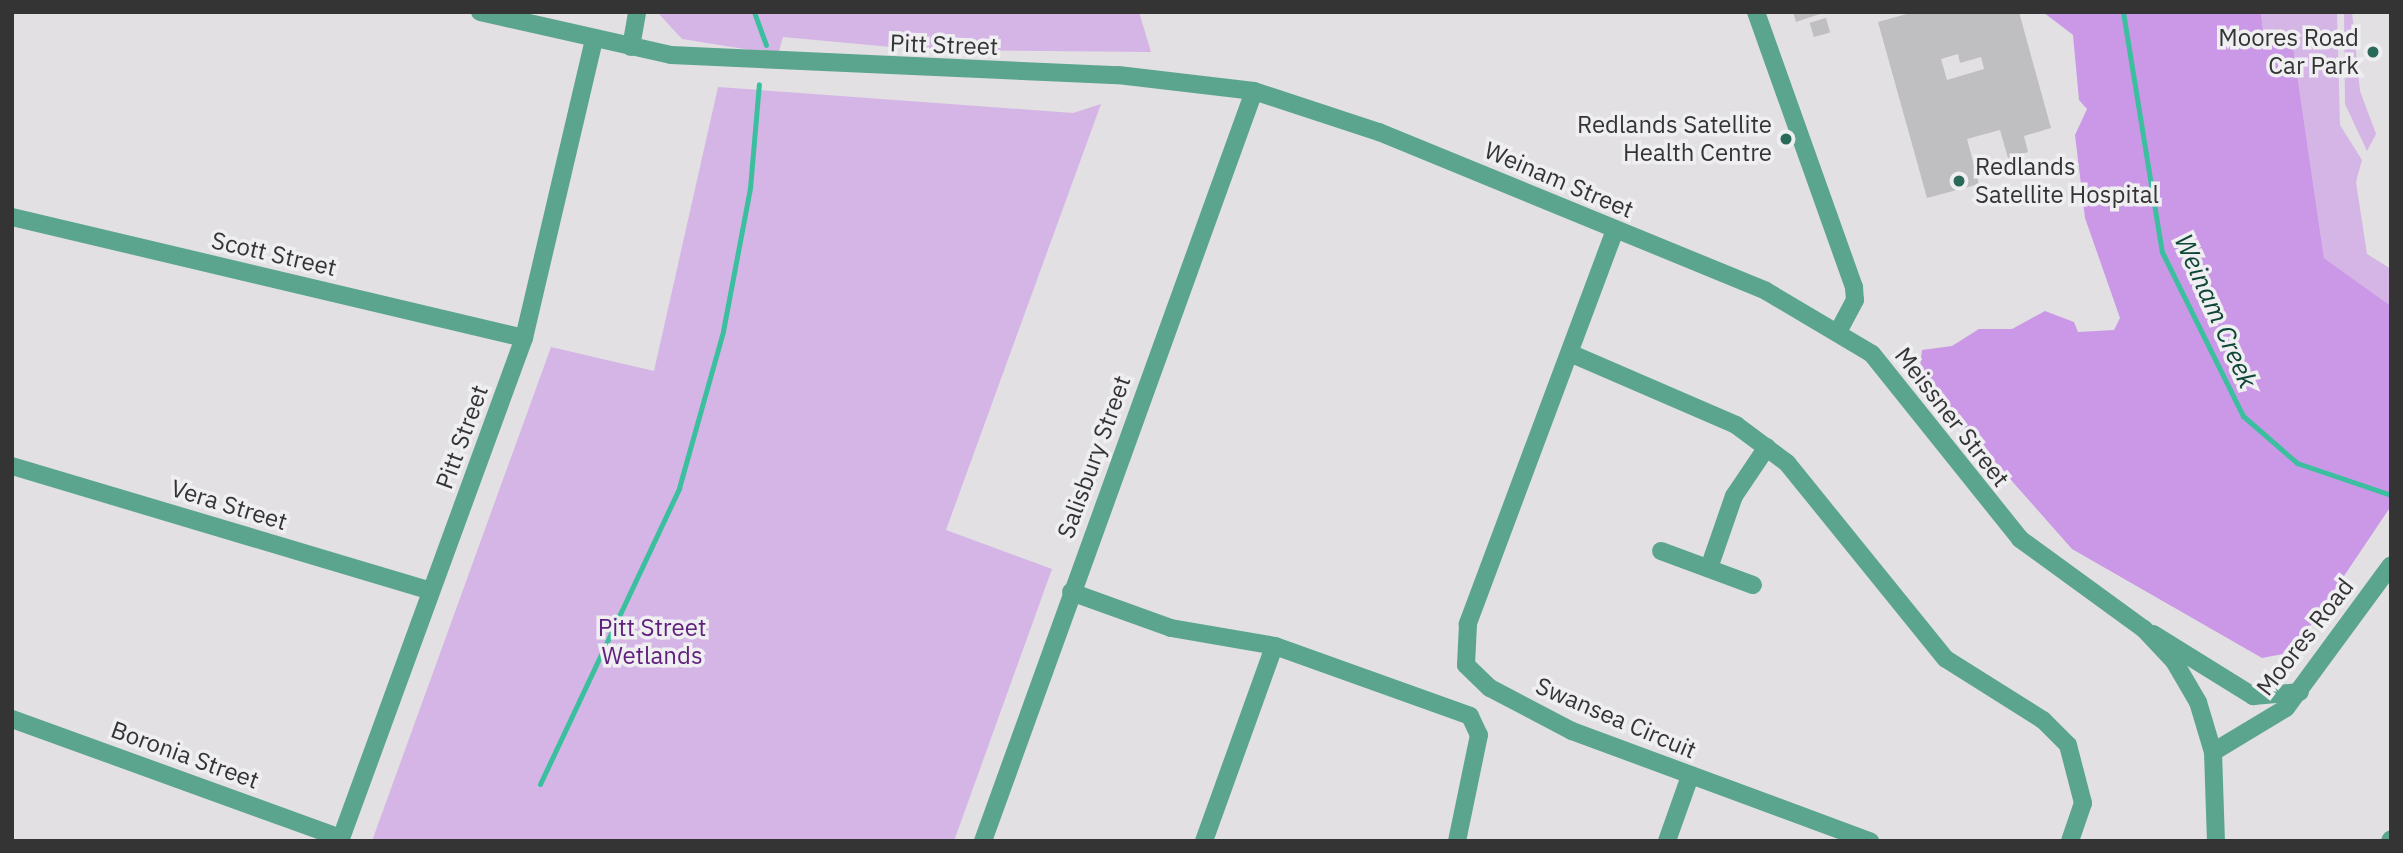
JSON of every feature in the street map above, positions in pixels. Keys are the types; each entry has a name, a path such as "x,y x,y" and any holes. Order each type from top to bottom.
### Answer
{"street":[{"name":"Pitt Street","path":"480,12 631,47 732,61 1199,80 1254,91"},
{"path":"631,47 637,12"},
{"path":"1756,12 1854,287 1839,330"},
{"name":"Pitt Street","path":"340,839 524,338 594,39"},
{"name":"Weinam Street","path":"1254,91 1368,127 1766,291 1839,330"},
{"name":"Salisbury Street","path":"983,841 1254,91"},
{"name":"Scott Street","path":"12,217 524,338"},
{"name":"Swansea Circuit","path":"1615,230 1572,354 1468,624 1466,665 1490,688 1572,731 1870,841"},
{"name":"Meissner Street","path":"1839,330 1871,354 2020,539 2144,629 2189,684 2213,752 2216,841"},
{"path":"1572,354 1709,411 1768,447 1801,479 1946,659 2042,720 2068,745 2083,803 2070,841"},
{"path":"1709,568 1734,496 1768,447"},
{"name":"Vera Street","path":"12,466 431,591"},
{"path":"1661,551 1753,585"},
{"name":"Moores Road","path":"2213,752 2271,720 2300,691 2391,565"},
{"path":"1071,592 1171,628 1273,647 1470,716 1479,734 1457,841"},
{"path":"2144,629 2253,696 2300,691"},
{"path":"1203,841 1273,647"},
{"name":"Boronia Street","path":"12,719 340,839"},
{"path":"1667,841 1690,776"}],"green space":[{"path":"1139,12 1151,52 924,50 783,37 779,51 751,50 682,39 659,14"},
{"path":"2261,12 2337,12 2340,125 2362,160 2356,182 2367,254 2391,269 2391,306 2324,258 2293,46 2264,39"},
{"path":"2344,12 2352,12 2360,91 2376,134 2367,151 2345,104"},
{"name":"Pitt Street Wetlands","path":"718,87 1073,113 1101,104 946,530 1052,569 954,841 372,841 551,347 654,371"}],"shaded area":[{"path":"2043,12 2261,12 2264,39 2293,46 2324,258 2391,306 2391,506 2299,643 2283,654 2262,658 2072,549 1919,376 1922,350 1952,346 1979,329 2012,329 2045,311 2074,322 2078,332 2114,330 2120,318 2085,218 2075,135 2087,109 2079,100 2073,35"}],"building":[{"path":"1793,12 1823,12 1823,13 1796,22"},
{"path":"1914,12 2019,12 2051,128 2024,136 2028,152 2008,158 2000,130 1967,139 1979,184 1927,198 1878,22","holes":["1958,54 1960,63 1981,57 1984,69 1947,80 1941,59"]},
{"path":"1826,18 1830,32 1814,37 1810,23"}],"waterway":[{"path":"754,12 766,45"},
{"name":"Weinam Creek","path":"2123,12 2162,252 2243,416 2297,463 2391,495"},
{"path":"540,784 679,488 723,331 750,188 759,84"}],"place":[{"name":"Moores Road Car Park","path":"2373,52"},
{"name":"Redlands Satellite Health Centre","path":"1786,139"},
{"name":"Redlands Satellite Hospital","path":"1959,181"}]}
